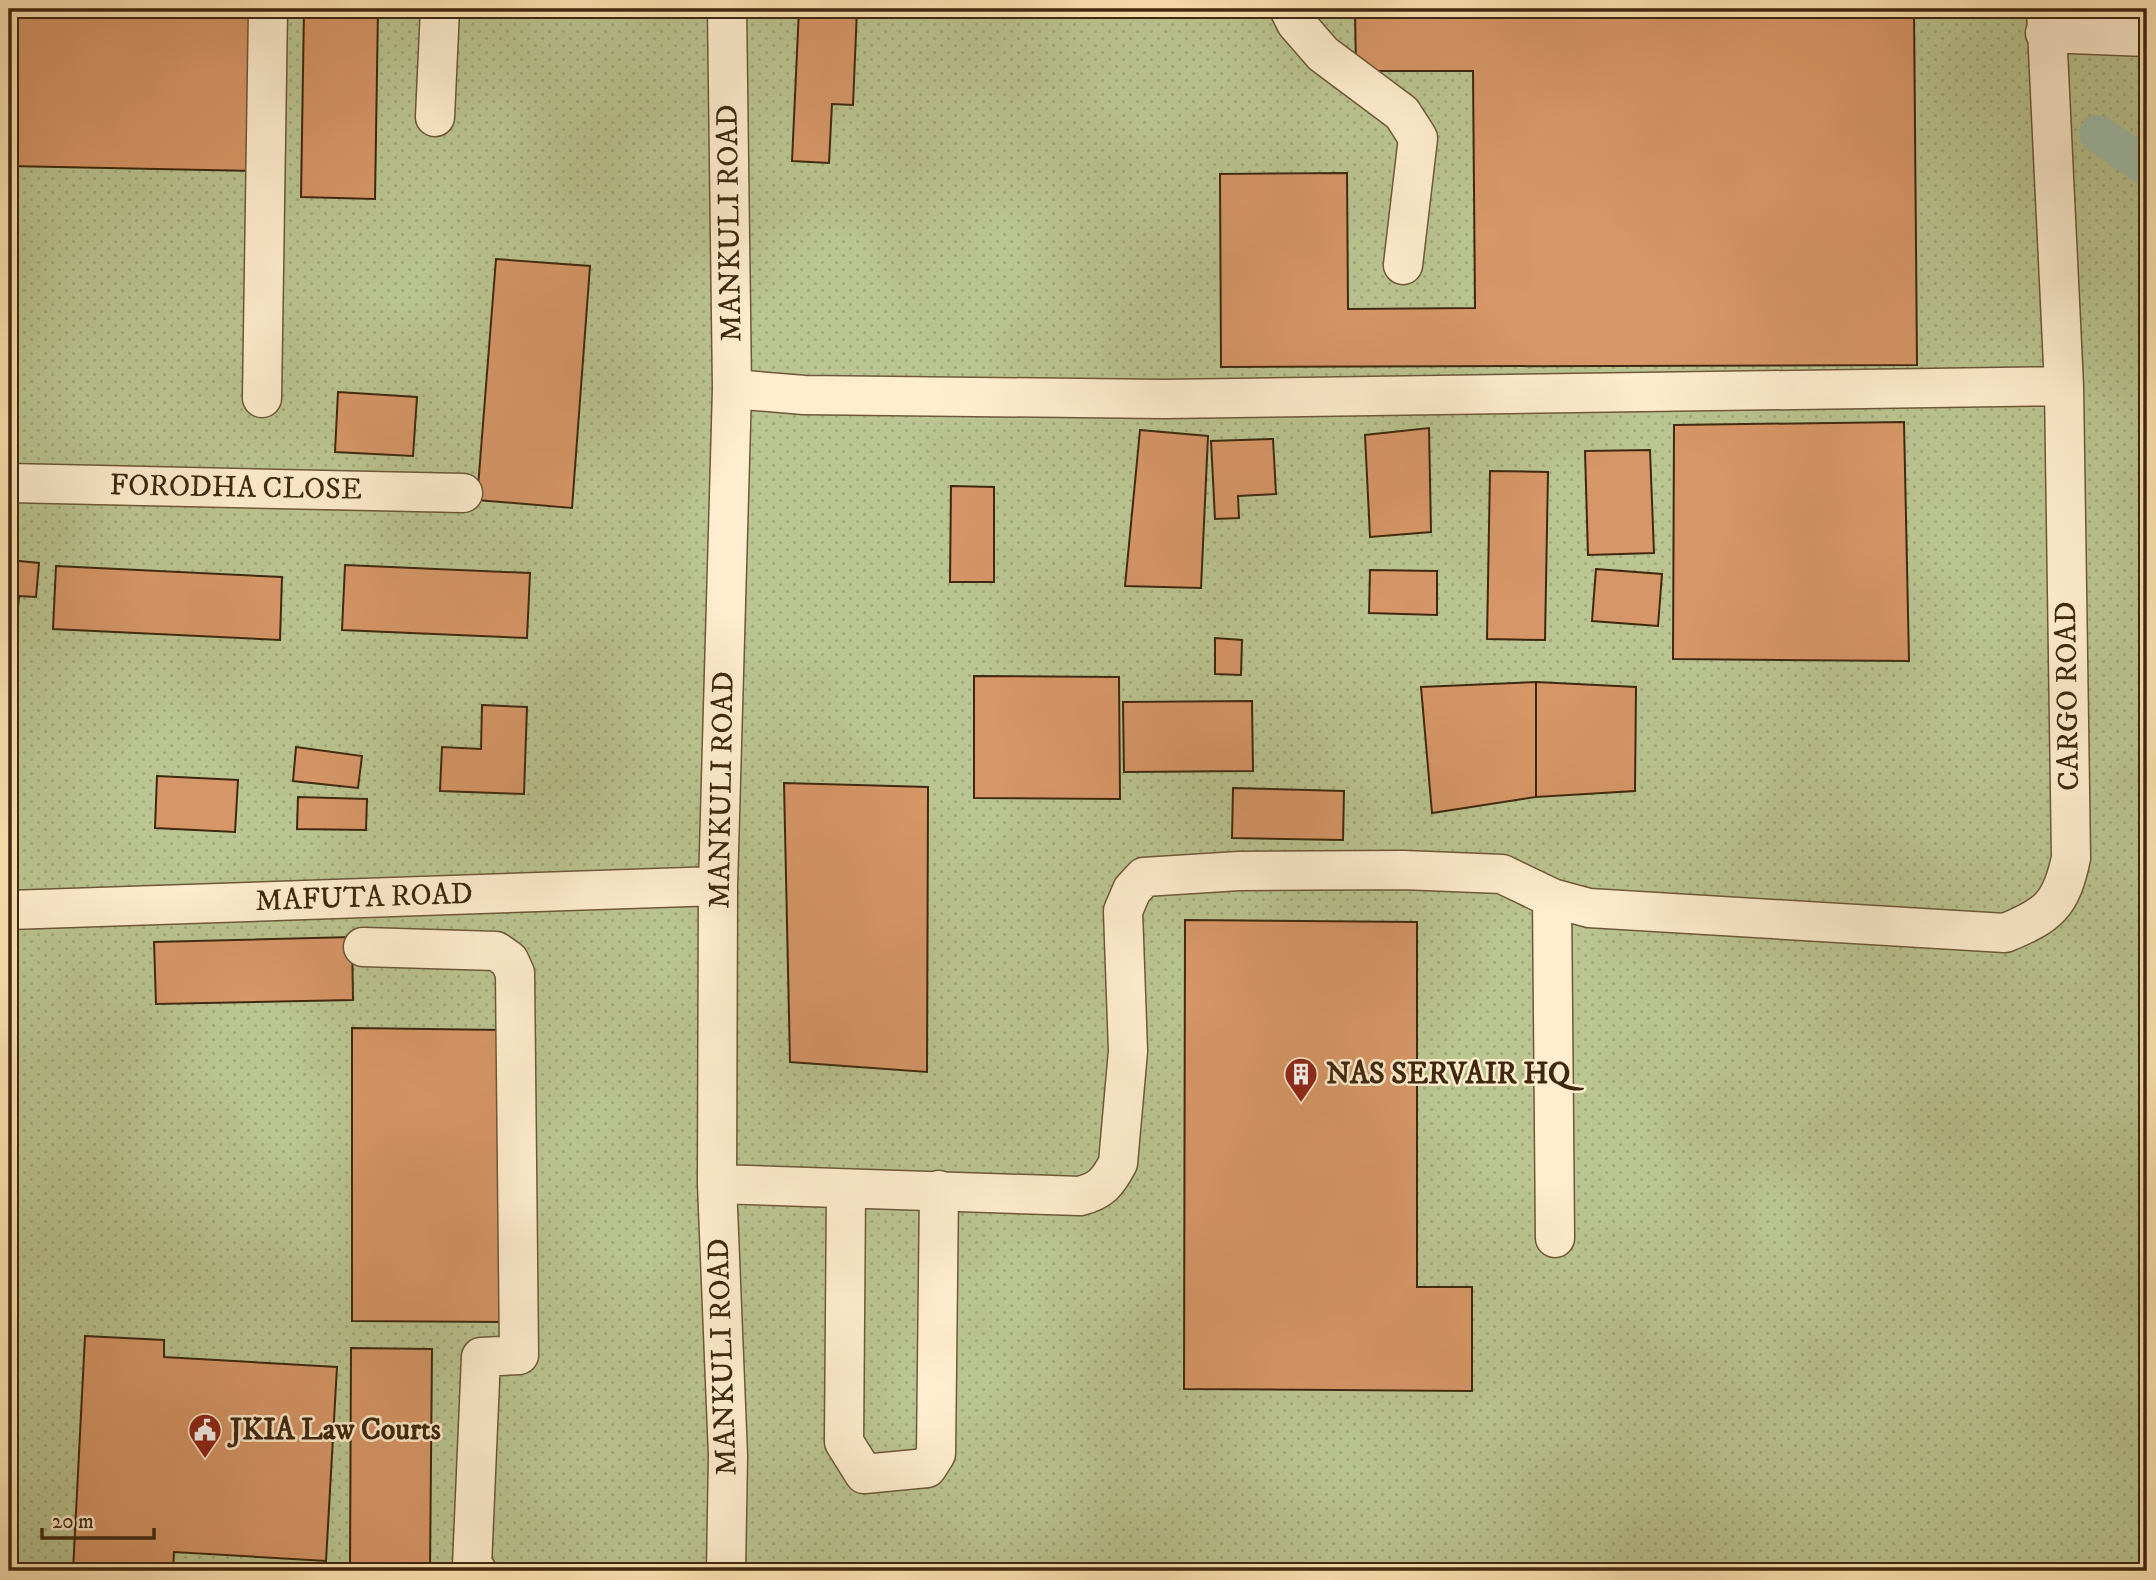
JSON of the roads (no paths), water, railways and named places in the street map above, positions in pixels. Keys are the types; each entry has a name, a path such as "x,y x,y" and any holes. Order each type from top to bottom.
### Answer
{"street":[{"path":"262,398 268,9"},
{"path":"435,117 440,9"},
{"name":"MANKULI ROAD","path":"726,1571 728,1456 718,1184 718,886 732,390 727,9"},
{"path":"1289,9 1296,23 1323,54 1402,113 1418,138 1404,265"},
{"path":"2046,21 2147,37"},
{"name":"CARGO ROAD","path":"939,1190 1080,1196 1097,1192 1109,1179 1118,1163 1128,1051 1123,911 1132,890 1144,877 1335,871 1502,874 1552,898 1589,908 2005,933 2038,919 2056,903 2064,887 2071,858 2064,386 2046,21"},
{"path":"732,390 804,395 1164,399 2064,386"},
{"name":"FORODHA CLOSE","path":"9,483 464,493"},
{"name":"MAFUTA ROAD","path":"9,910 718,886"},
{"path":"466,894 468,948"},
{"path":"1552,898 1556,1238"},
{"path":"362,947 468,948 495,951 509,960 515,973 519,1355 481,1357 472,1566 477,1571"},
{"path":"718,1184 846,1191 939,1190 936,1454 927,1468 864,1474 844,1442 846,1191"}],"waterway":[{"path":"2098,134 2147,167"}],"place":[{"name":"NAS SERVAIR HQ","path":"1301,1104"},
{"name":"JKIA Law Courts","path":"205,1460"}]}
